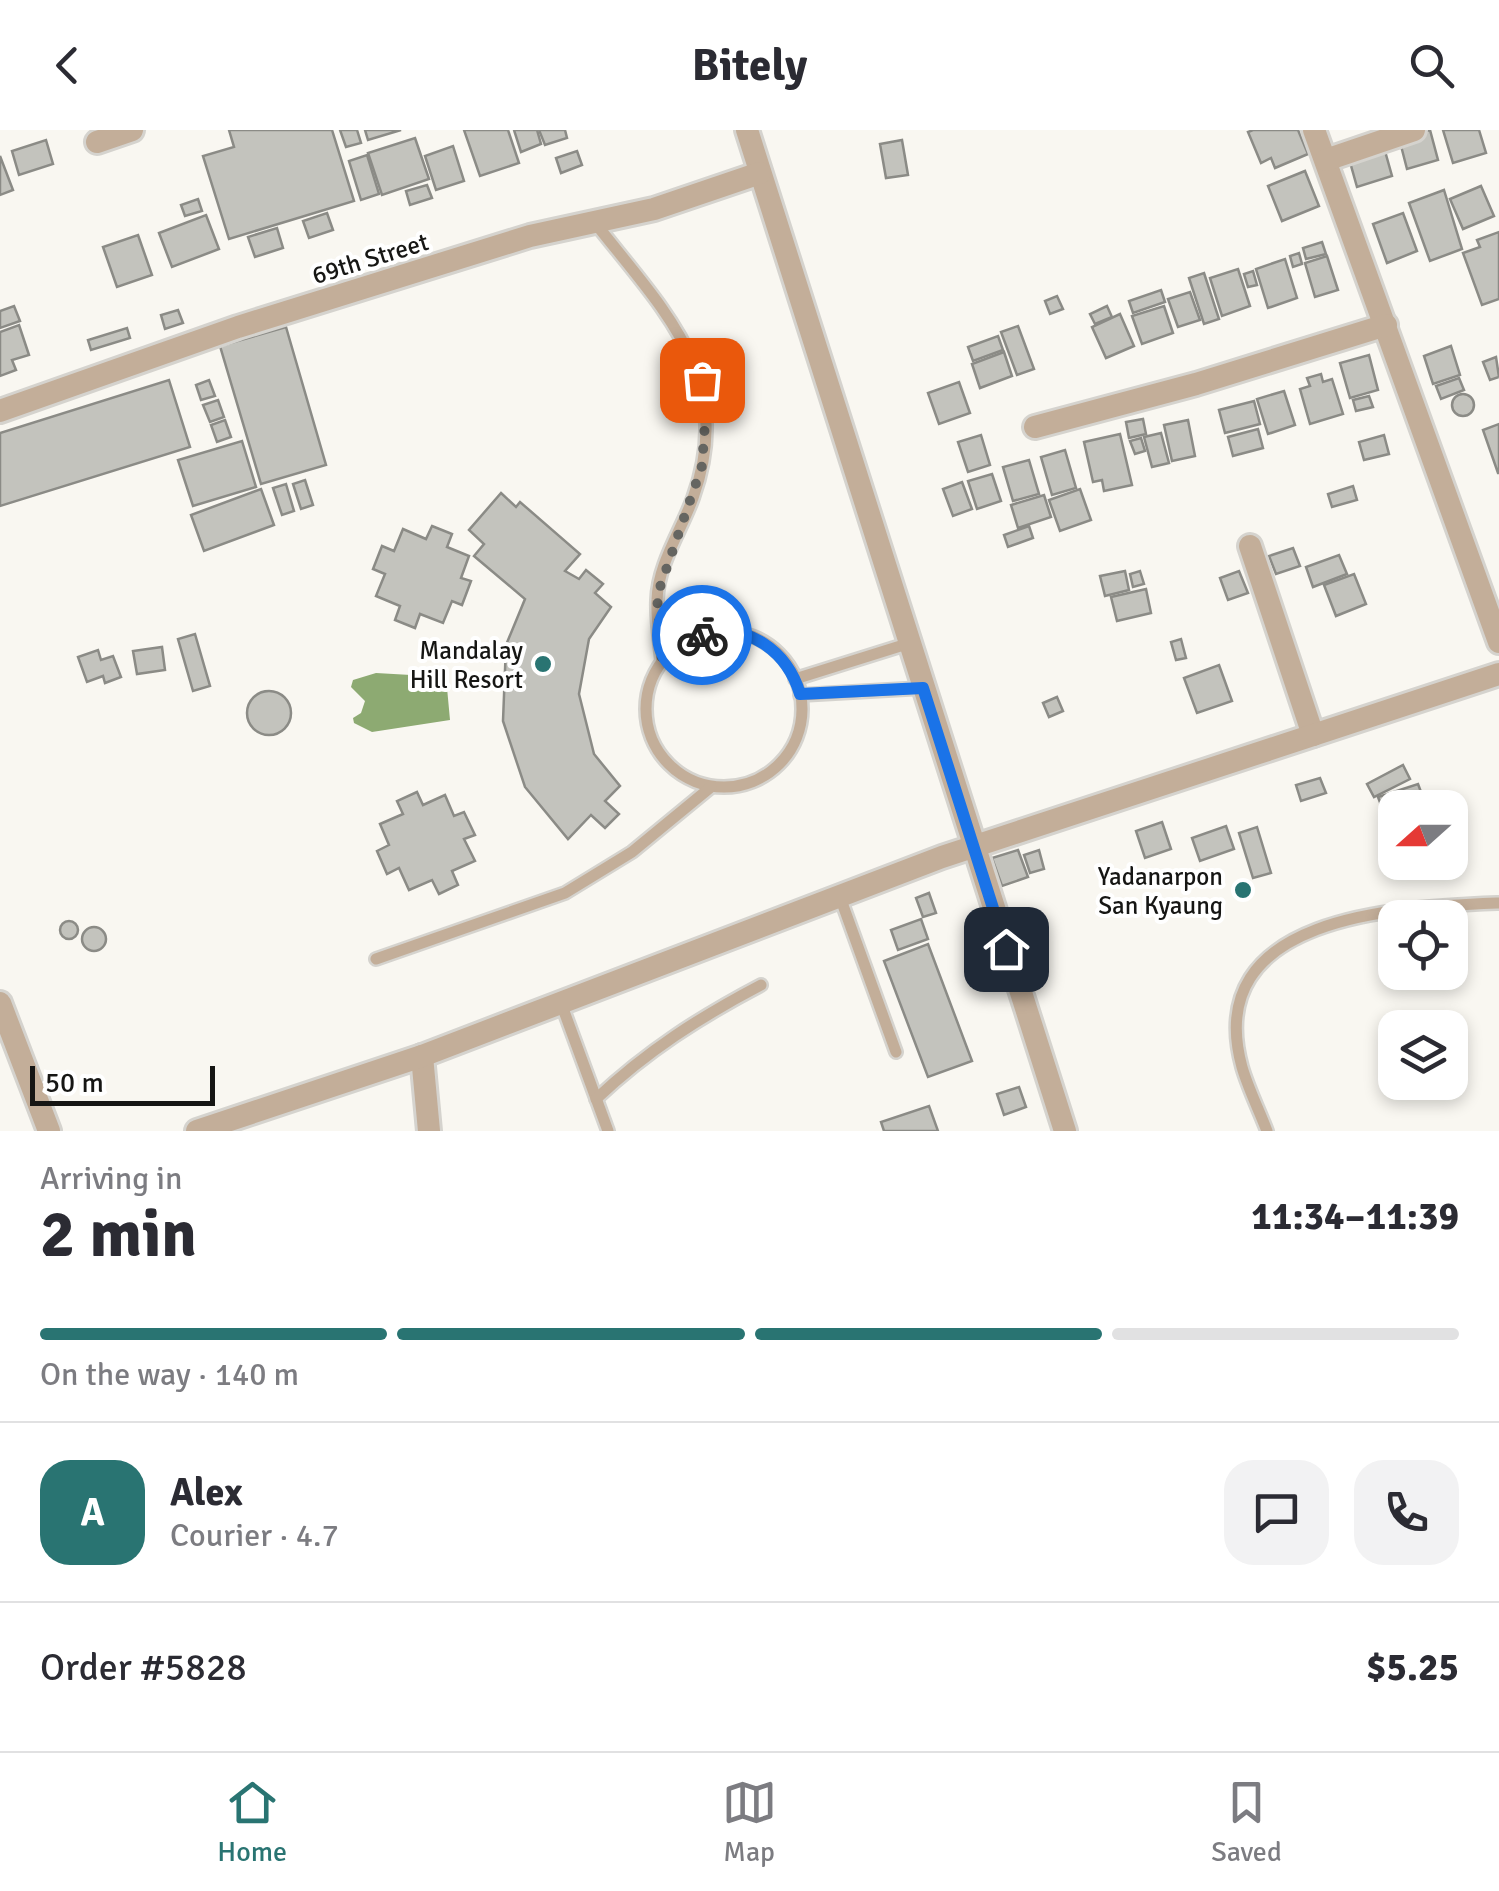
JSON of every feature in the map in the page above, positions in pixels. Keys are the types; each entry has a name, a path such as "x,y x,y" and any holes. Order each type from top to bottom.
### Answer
{"street":[{"path":"97,142 132,130"},
{"path":"746,130 1065,1131"},
{"path":"1314,130 1499,642"},
{"path":"1326,160 1414,130"},
{"name":"69th Street","path":"0,411 238,327 530,236 596,224 760,173"},
{"path":"1035,427 1196,384 1386,325"},
{"path":"1250,546 1313,735"},
{"path":"197,1131 422,1056 972,847 1499,674"},
{"path":"0,1004 49,1131"},
{"path":"422,1056 429,1131"}],"lane":[{"path":"596,224 671,320 702,380 706,408 702,466 657,596 662,662"},
{"path":"727,631 762,642 787,664 796,678 800,728 785,758 774,770 744,785 711,787 680,774 657,750 650,732 647,696 662,662 690,638 727,631"},
{"path":"796,678 910,643"},
{"path":"800,694 923,688"},
{"path":"376,960 565,893 632,852 711,787"},
{"path":"840,897 896,1052"},
{"path":"1267,1131 1239,1049 1240,1001 1261,963 1307,932 1339,921 1398,910 1499,903"},
{"path":"596,1098 692,1021 762,984"},
{"path":"562,1003 608,1131"}],"shaded area":[{"path":"376,673 446,677 450,720 372,732 354,723 353,718 361,713 365,701 351,687 353,680"}],"building":[{"path":"229,130 332,130 354,201 229,239 203,156 234,147"},
{"path":"340,130 357,130 361,143 346,147"},
{"path":"365,130 401,130 368,140"},
{"path":"464,130 508,130 519,163 480,176"},
{"path":"514,130 537,130 541,144 521,152"},
{"path":"539,130 565,130 567,138 545,145"},
{"path":"1298,130 1308,154 1275,168 1271,158 1261,163 1248,132"},
{"path":"1430,130 1438,160 1407,169 1399,138"},
{"path":"1443,130 1479,130 1486,153 1453,163"},
{"path":"415,138 429,179 382,195 368,153"},
{"path":"46,140 53,164 19,175 12,151"},
{"path":"902,140 908,175 886,178 880,144"},
{"path":"453,146 464,181 436,190 425,156"},
{"path":"577,151 582,165 561,173 556,158"},
{"path":"1385,151 1392,176 1357,187 1350,162"},
{"path":"367,155 379,194 361,200 349,161"},
{"path":"0,156 13,190 0,195"},
{"path":"1305,171 1319,206 1282,221 1268,186"},
{"path":"427,185 432,198 410,205 406,191"},
{"path":"1481,186 1494,216 1463,229 1450,199"},
{"path":"1444,190 1462,249 1430,261 1409,203"},
{"path":"198,199 202,211 185,216 181,205"},
{"path":"327,213 333,230 309,238 303,221"},
{"path":"1403,213 1417,251 1387,263 1373,224"},
{"path":"206,215 219,249 172,267 159,233"},
{"path":"277,228 283,248 255,257 248,237"},
{"path":"1499,232 1499,299 1482,305 1463,253 1480,247 1477,240"},
{"path":"138,235 152,275 117,287 103,247"},
{"path":"1322,242 1326,254 1306,259 1303,248"},
{"path":"1299,253 1302,264 1293,267 1290,256"},
{"path":"1327,256 1338,290 1315,297 1305,263"},
{"path":"1285,259 1297,298 1268,308 1256,269"},
{"path":"1238,269 1250,306 1222,316 1210,278"},
{"path":"1253,271 1257,285 1248,287 1244,274"},
{"path":"1204,273 1219,319 1204,324 1189,278"},
{"path":"1161,290 1165,302 1133,313 1129,301"},
{"path":"1190,292 1200,320 1178,327 1168,299"},
{"path":"1057,296 1063,309 1050,314 1045,301"},
{"path":"14,306 20,321 0,328 0,311"},
{"path":"1107,306 1112,317 1095,324 1090,314"},
{"path":"1164,306 1173,333 1142,344 1132,316"},
{"path":"178,310 183,323 165,329 161,315"},
{"path":"1120,314 1134,346 1106,358 1092,327"},
{"path":"19,325 29,355 12,360 16,370 0,376 0,332"},
{"path":"1018,326 1034,369 1017,375 1001,332"},
{"path":"286,327 326,465 261,484 220,346"},
{"path":"127,328 130,338 91,350 88,340"},
{"path":"998,336 1003,350 973,361 968,347"},
{"path":"1451,346 1460,375 1433,384 1424,356"},
{"path":"1004,352 1012,376 980,388 972,364"},
{"path":"1369,355 1378,390 1350,398 1340,363"},
{"path":"1496,357 1499,377 1490,380 1483,362"},
{"path":"1321,374 1323,382 1332,379 1343,414 1310,424 1300,389 1310,386 1307,378"},
{"path":"1459,378 1464,390 1441,399 1436,386"},
{"path":"169,380 190,447 0,506 0,433"},
{"path":"209,380 215,396 201,400 196,385"},
{"path":"959,382 970,413 939,424 928,393"},
{"path":"1284,391 1295,425 1268,434 1257,399"},
{"path":"1463,394 1474,405 1463,416 1452,405"},
{"path":"1369,396 1373,407 1356,411 1353,400"},
{"path":"218,400 224,417 210,422 203,405"},
{"path":"1254,401 1260,424 1225,433 1219,410"},
{"path":"1143,419 1146,434 1129,438 1126,422"},
{"path":"225,420 231,437 217,442 211,425"},
{"path":"1188,420 1195,456 1172,461 1164,425"},
{"path":"1499,424 1499,473 1498,473 1483,430"},
{"path":"1258,429 1263,448 1233,456 1228,437"},
{"path":"1161,433 1169,463 1152,467 1144,437"},
{"path":"1120,434 1132,485 1104,491 1102,480 1093,482 1084,442"},
{"path":"981,435 990,465 968,472 958,442"},
{"path":"1384,435 1389,454 1364,460 1359,442"},
{"path":"1141,438 1145,451 1135,454 1130,441"},
{"path":"242,441 256,487 193,506 178,460"},
{"path":"1065,450 1076,488 1052,495 1041,457"},
{"path":"1029,460 1039,494 1013,501 1003,467"},
{"path":"992,474 1001,501 977,509 968,481"},
{"path":"305,480 313,505 301,509 293,484"},
{"path":"962,482 972,509 953,516 943,489"},
{"path":"286,484 294,511 282,515 273,488"},
{"path":"1353,486 1357,500 1332,507 1328,494"},
{"path":"261,489 274,525 204,551 191,515"},
{"path":"1080,489 1091,520 1060,531 1049,500"},
{"name":"Mandalay Hill Resort","path":"501,493 516,507 520,502 580,554 565,571 579,579 586,570 603,584 595,593 611,607 589,639 579,694 594,754 620,786 605,801 619,814 605,828 591,815 568,839 525,787 503,721 506,645 525,599 474,556 484,544 469,530"},
{"path":"1044,495 1051,517 1018,528 1011,505"},
{"path":"432,526 452,534 447,547 469,556 461,578 471,581 462,605 452,601 443,623 420,614 415,628 395,620 400,606 376,596 385,574 373,569 382,546 394,551 403,529 426,539"},
{"path":"1029,526 1033,538 1008,547 1004,535"},
{"path":"1293,548 1300,566 1276,574 1269,556"},
{"path":"1339,555 1347,574 1313,587 1306,567"},
{"path":"1125,571 1129,590 1105,596 1100,576"},
{"path":"1140,571 1144,584 1133,587 1130,574"},
{"path":"1239,571 1248,593 1228,600 1220,578"},
{"path":"1354,574 1366,604 1336,616 1324,585"},
{"path":"1146,589 1151,613 1117,621 1111,597"},
{"path":"195,634 210,686 193,691 178,639"},
{"path":"1181,639 1186,658 1176,660 1171,642"},
{"path":"162,647 165,670 137,674 133,651"},
{"path":"98,650 101,660 113,656 121,677 105,683 103,676 87,682 78,657"},
{"path":"1219,665 1232,701 1197,713 1184,678"},
{"path":"269,691 285,697 291,713 285,729 269,735 253,729 247,713 253,697"},
{"path":"1057,697 1063,711 1049,717 1043,703"},
{"path":"1403,765 1410,779 1388,790 1378,790 1374,797 1367,784"},
{"path":"1320,778 1326,793 1301,801 1296,785"},
{"path":"417,792 423,805 445,795 454,816 464,812 475,835 464,839 475,861 452,871 458,885 439,894 432,880 409,890 399,868 387,874 377,851 389,845 380,824 403,814 397,801"},
{"path":"1162,822 1171,849 1145,858 1136,831"},
{"path":"1226,826 1234,849 1200,861 1192,838"},
{"path":"1257,827 1271,873 1253,878 1239,833"},
{"path":"1018,850 1028,877 1002,886 992,858"},
{"path":"1039,850 1044,869 1030,873 1024,855"},
{"path":"929,893 936,913 923,917 916,898"},
{"path":"921,919 928,939 898,950 891,930"},
{"path":"69,921 78,930 69,939 60,930"},
{"path":"94,927 106,939 94,951 82,939"},
{"path":"928,944 972,1061 928,1077 884,961"},
{"path":"1019,1087 1026,1107 1004,1115 997,1094"},
{"path":"929,1106 938,1131 884,1131 881,1122"}],"way so far":[{"path":"702,380 706,408 702,466 657,596 662,662 675,648 702,635"}],"place":[{"name":"Mandalay Hill Resort","path":"543,664"},
{"name":"Yadanarpon San Kyaung","path":"1243,890"}],"route":[{"path":"702,635 727,631 762,642 787,664 800,694 923,688 1006,949"}]}
